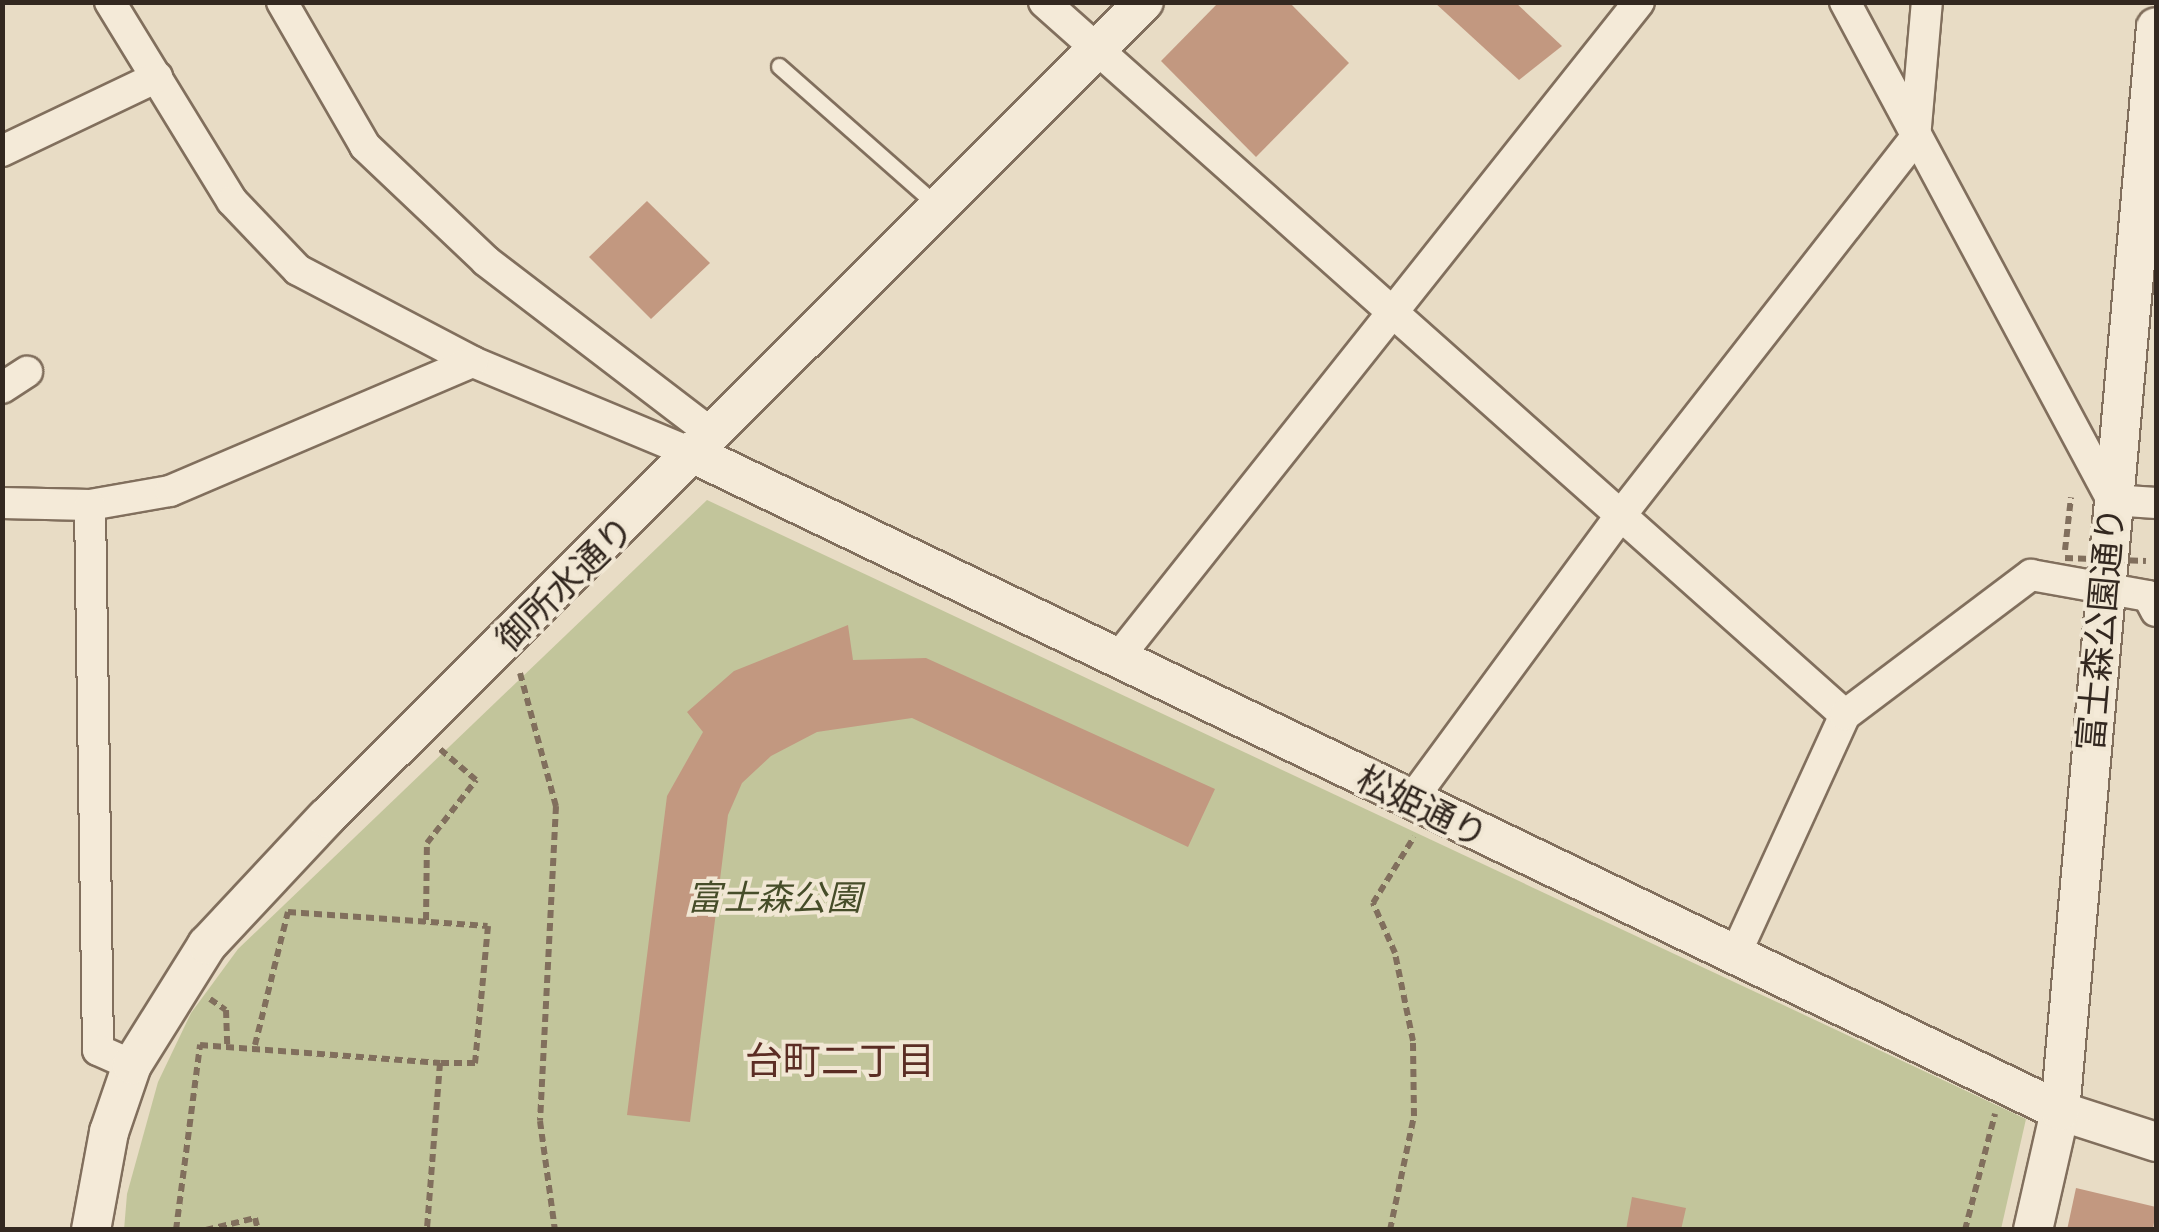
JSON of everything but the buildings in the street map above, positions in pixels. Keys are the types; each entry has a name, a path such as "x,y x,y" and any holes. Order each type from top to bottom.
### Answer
{"street":[{"path":"110,2 232,201 298,270 473,362 704,445"},
{"path":"282,2 365,146 486,261 704,445"},
{"path":"1044,2 1624,512 1845,715"},
{"name":"御所水通り","path":"91,1230 108,1132 132,1065 207,945 326,818 1144,2"},
{"path":"1117,659 1639,2"},
{"path":"1845,2 2112,500 2156,503"},
{"path":"1413,817 1624,512 1915,138 1927,2"},
{"name":"富士森公園通り","path":"2033,1230 2060,1111 2156,26"},
{"path":"2,151 157,77"},
{"path":"2,502 90,505 170,490 473,362"},
{"name":"松姫通り","path":"704,445 1413,817 1734,955 2060,1111 2156,1142"},
{"path":"90,505 98,1050 132,1065"},
{"path":"1734,955 1845,715 2030,576 2148,596 2156,611"}],"lane":[{"path":"779,66 939,207"}],"path":[{"path":"2071,497 2065,558 2146,561"},
{"path":"518,667 556,806 540,1120 555,1230"},
{"path":"426,920 426,844 476,780 436,745"},
{"path":"1390,1230 1414,1116 1413,1041 1395,953 1373,903 1413,817"},
{"path":"176,1230 200,1045 255,1045 474,1064 488,926 288,912 255,1045"},
{"path":"203,995 226,1010 227,1045"},
{"path":"427,1230 440,1063"},
{"path":"1965,1230 2003,1084"},
{"path":"206,1230 254,1218 258,1230"},
{"path":"313,1230 362,1230"}],"green space":[{"name":"富士森公園","path":"707,500 2026,1119 2001,1229 124,1230 127,1194 158,1082 191,1013 238,949"}],"district":[{"name":"台町二丁目","path":"840,1061"}]}
